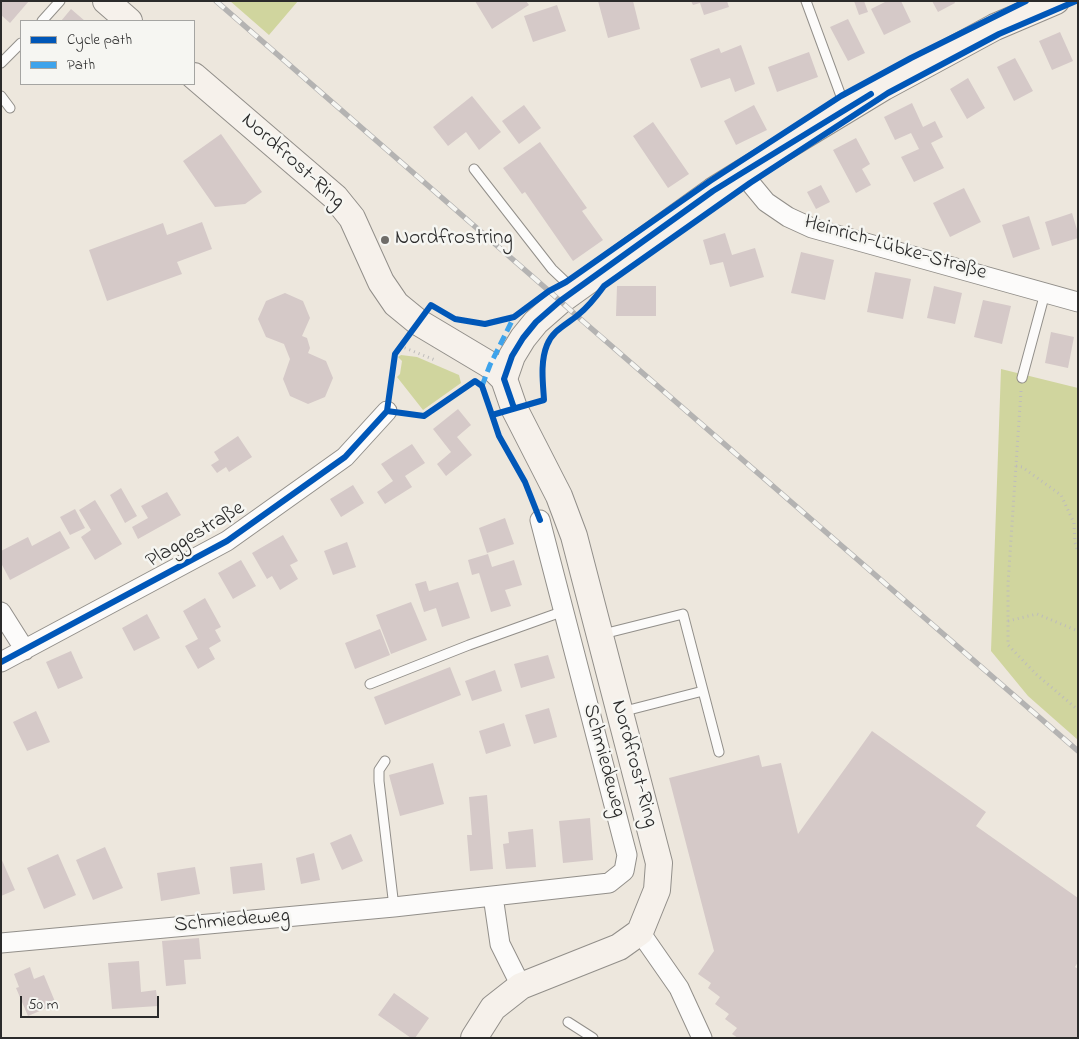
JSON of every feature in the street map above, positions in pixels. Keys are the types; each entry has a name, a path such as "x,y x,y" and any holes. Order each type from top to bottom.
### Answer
{"street":[{"path":"106,1 129,20"},
{"path":"504,379 512,356 522,338 536,322 560,301 713,191 884,87 995,27 1056,1"},
{"name":"Nordfrost-Ring","path":"195,77 335,197 352,218 380,282 396,304 418,322 490,365 504,379 514,408 559,496 574,536 659,863 657,890 640,932"},
{"name":"Heinrich-Lübke-Straße","path":"742,172 766,202 788,217 812,228 1045,293 1073,296"},
{"name":"Plaggestraße","path":"1,662 227,541 345,457 387,411"},
{"name":"Schmiedeweg","path":"1,943 394,907 609,883 624,871 627,855 540,520"},
{"path":"1,612 25,650"},
{"path":"493,896 500,944 521,986"},
{"path":"474,1038 493,1008 521,986 619,947 640,932 679,988 702,1038"}],"lane":[{"path":"43,20 60,1"},
{"path":"806,1 846,109"},
{"path":"1,63 20,44"},
{"path":"1,96 10,108"},
{"path":"474,169 552,268 574,291"},
{"path":"1022,378 1045,293"},
{"path":"370,684 564,611"},
{"path":"599,635 683,614 719,752"},
{"path":"620,712 703,691"},
{"path":"385,761 379,770 378,781 394,907"},
{"path":"568,1022 592,1038"}],"path":[{"path":"1022,378 1008,584 1008,645 1036,674 1078,710"},
{"path":"1016,466 1022,467 1061,495 1074,523 1075,542 1078,552"},
{"path":"1008,621 1037,614 1078,631"}],"green space":[{"path":"230,1 298,1 269,35"},
{"path":"401,355 417,357 459,375 461,383 423,410 397,377 400,374 402,361 398,357"},
{"path":"1001,369 1078,388 1078,740 1028,696 991,651"}],"building":[{"path":"1,1 29,1 10,23 1,15"},
{"path":"475,1 526,1 529,5 492,29"},
{"path":"598,1 633,1 640,29 608,38"},
{"path":"691,1 727,1 729,7 704,15 700,3 693,5"},
{"path":"854,1 864,1 868,12 859,15"},
{"path":"887,1 901,1 911,22 884,35 871,9"},
{"path":"932,1 954,1 955,3 938,12"},
{"path":"557,5 566,31 533,42 524,16"},
{"path":"71,9 84,20 62,20"},
{"path":"848,19 865,53 848,61 830,27"},
{"path":"1060,32 1073,61 1052,70 1039,41"},
{"path":"741,45 755,84 735,92 730,78 701,88 690,59 719,48 721,53"},
{"path":"809,52 818,77 777,92 768,67"},
{"path":"1015,58 1033,91 1014,101 997,67"},
{"path":"968,78 985,108 967,119 950,89"},
{"path":"472,96 501,132 479,150 466,132 448,146 433,127"},
{"path":"912,103 923,127 935,121 943,137 931,143 944,168 914,182 901,157 919,149 911,133 895,140 884,117"},
{"path":"524,105 541,128 519,144 502,121"},
{"path":"754,105 767,130 736,145 724,121"},
{"path":"653,122 689,174 668,188 633,136"},
{"path":"221,134 262,192 245,204 215,207 183,161"},
{"path":"856,138 870,164 862,169 871,185 856,193 833,150"},
{"path":"540,142 587,208 582,211 603,240 573,261 525,192 522,194 503,168"},
{"path":"821,185 830,202 816,209 807,192"},
{"path":"964,188 981,222 950,237 933,203"},
{"path":"1072,213 1078,238 1052,246 1045,222"},
{"path":"1029,216 1040,249 1013,258 1002,225"},
{"path":"202,222 212,249 177,262 182,274 107,301 89,250 163,223 167,235"},
{"path":"725,233 732,255 755,248 764,277 730,287 723,262 710,265 703,240"},
{"path":"801,252 834,260 825,300 791,293"},
{"path":"875,272 911,279 903,319 867,312"},
{"path":"617,286 656,286 656,316 616,316"},
{"path":"934,286 962,293 955,324 927,318"},
{"path":"285,293 303,301 310,318 302,336 307,338 310,348 308,353 326,361 333,378 325,397 308,404 290,396 283,379 290,359 284,344 266,337 258,319 266,301"},
{"path":"983,300 1011,306 1002,344 974,337"},
{"path":"1051,332 1074,337 1068,368 1045,363"},
{"path":"458,409 471,425 457,437 472,455 446,476 437,464 451,452 433,429"},
{"path":"238,436 252,457 229,472 226,467 217,473 211,465 219,460 214,452"},
{"path":"412,444 425,463 405,476 412,487 385,504 377,492 393,481 381,464"},
{"path":"353,485 364,503 341,517 330,499"},
{"path":"121,488 137,516 125,523 110,495"},
{"path":"167,492 181,515 138,539 132,527 148,518 141,506"},
{"path":"95,500 122,544 95,560 81,537 91,530 79,510"},
{"path":"75,509 85,528 70,535 60,517"},
{"path":"505,518 514,544 487,553 479,528"},
{"path":"60,531 70,548 10,580 1,563 1,551 28,537 32,546"},
{"path":"283,535 298,561 290,565 298,579 280,590 272,576 267,579 252,553"},
{"path":"347,542 356,567 333,575 324,551"},
{"path":"488,554 492,567 514,560 522,585 505,590 511,606 491,612 479,573 472,575 468,560"},
{"path":"241,560 256,586 233,599 218,573"},
{"path":"426,581 429,591 458,582 470,618 442,627 436,608 424,612 415,584"},
{"path":"205,598 221,627 215,630 221,641 209,648 215,659 198,669 185,646 198,639 183,611"},
{"path":"411,602 427,640 391,654 376,615"},
{"path":"147,614 160,638 134,651 122,628"},
{"path":"380,629 390,655 355,669 345,643"},
{"path":"71,651 83,678 58,689 46,662"},
{"path":"548,655 555,678 521,688 514,664"},
{"path":"450,667 461,695 385,725 374,697"},
{"path":"495,670 502,691 472,701 465,681"},
{"path":"549,708 557,737 534,744 525,715"},
{"path":"36,711 50,742 27,751 13,722"},
{"path":"504,723 511,746 486,754 479,731"},
{"path":"872,731 986,812 976,826 1078,898 1078,962 1075,967 1078,969 1078,1038 738,1038 732,1034 737,1028 725,1019 729,1014 715,1004 720,997 708,988 711,983 698,974 714,951 669,778 759,755 762,767 781,763 798,834"},
{"path":"433,763 444,804 400,816 389,775"},
{"path":"487,795 493,869 470,871 467,835 472,835 469,797"},
{"path":"590,818 593,860 563,863 559,821"},
{"path":"533,829 536,867 506,869 503,844 509,843 508,832"},
{"path":"351,834 363,861 342,870 330,843"},
{"path":"105,847 123,888 93,900 76,860"},
{"path":"314,853 320,880 301,884 296,858"},
{"path":"58,854 76,895 44,909 27,868"},
{"path":"1,858 15,890 1,896"},
{"path":"262,863 265,890 233,894 230,867"},
{"path":"195,867 200,894 161,901 157,873"},
{"path":"199,938 201,959 184,960 186,984 166,986 162,941"},
{"path":"139,961 141,992 156,990 158,1006 112,1009 108,963"},
{"path":"30,967 34,979 44,975 56,1004 28,1016 16,988 19,987 14,974"},
{"path":"394,993 429,1018 415,1038 411,1038 378,1015"}],"railway":[{"path":"216,1 1078,751"}],"marked path":[{"path":"482,386 490,365 514,317"}],"cycle path":[{"path":"387,411 395,354 431,305 455,319 485,324 514,317 710,181 841,96 911,58 1026,1"},
{"path":"387,411 424,416 475,381 482,386 492,415 544,400 543,365 547,345 556,332 585,309 604,286 750,183 888,93 999,34 1076,1"},
{"path":"514,408 504,379 512,356 536,322 560,301 713,191 871,94"},
{"path":"1,662 227,541 345,457 387,411"},
{"path":"492,415 499,436 525,482 540,520"}],"place":[{"name":"Nordfrostring","path":"385,240"}]}
